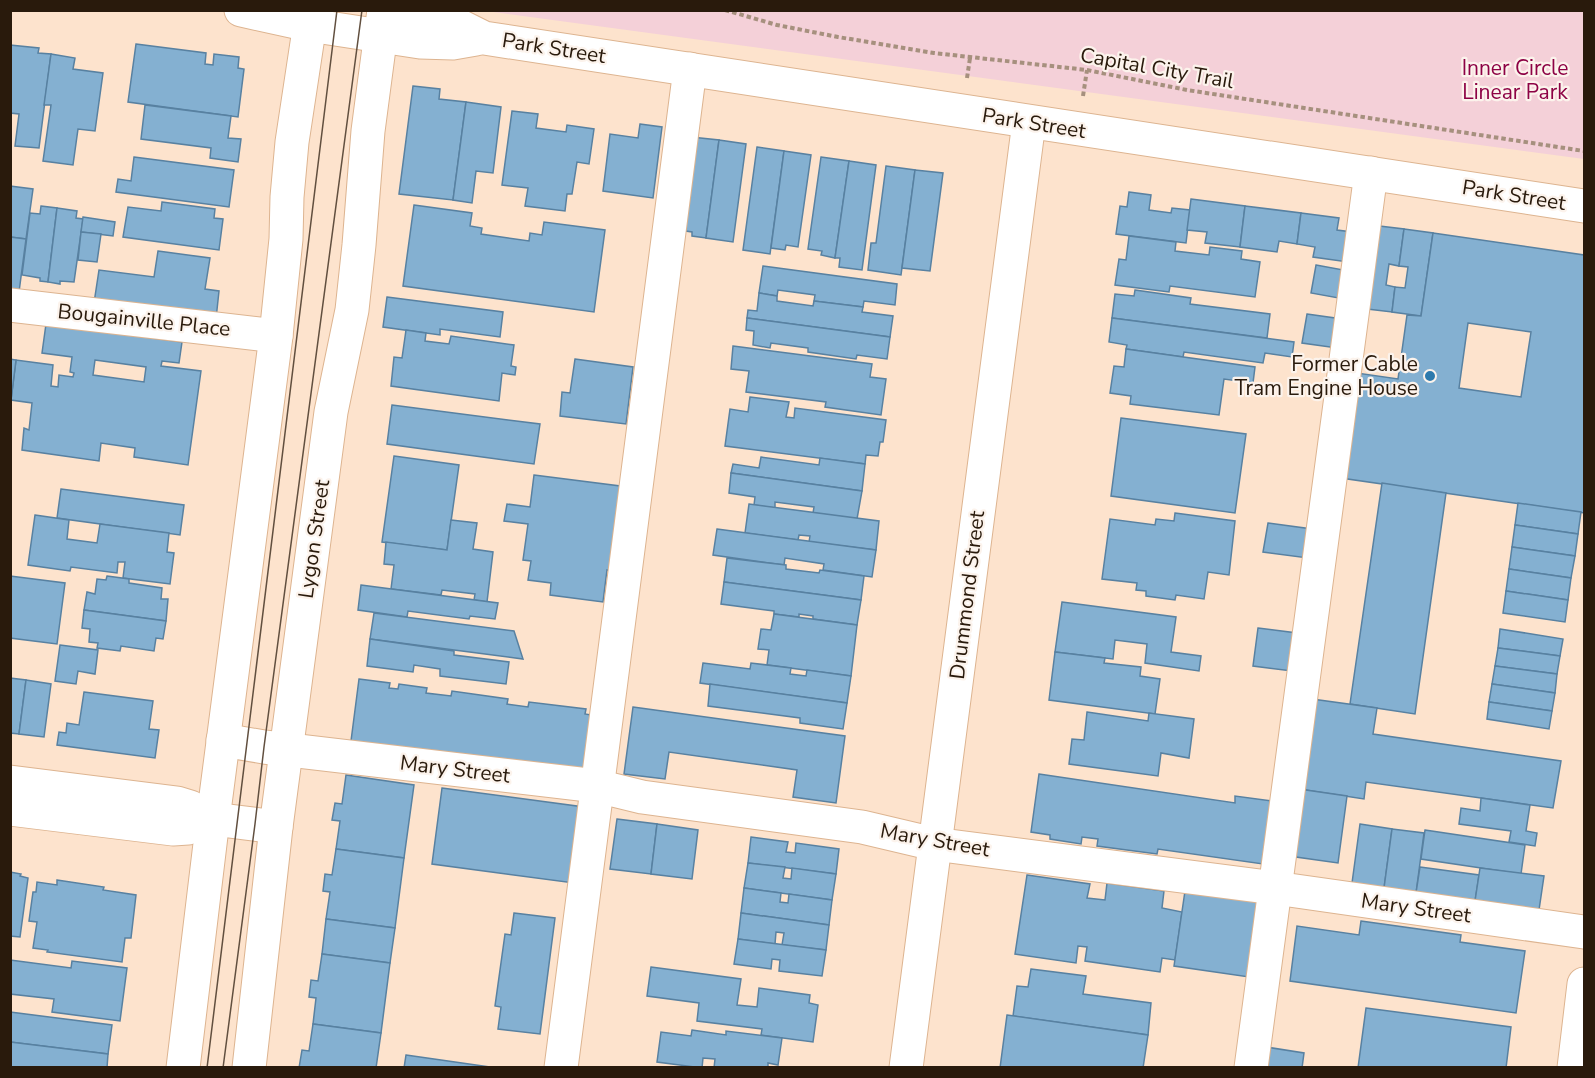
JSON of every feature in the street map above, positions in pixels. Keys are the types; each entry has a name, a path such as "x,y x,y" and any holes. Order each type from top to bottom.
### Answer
{"street":[{"name":"Park Street","path":"241,10 310,18 384,19 420,42 453,43 484,38 1584,206"},
{"path":"183,1068 276,336 286,239 292,142 310,18"},
{"name":"Lygon Street","path":"249,1068 276,827 331,412 352,310 368,131 384,19"},
{"path":"561,1068 690,69"},
{"name":"Drummond Street","path":"906,1068 1029,122"},
{"path":"1251,1068 1371,173"},
{"name":"Bougainville Place","path":"10,305 276,336"},
{"name":"Mary Street","path":"223,740 597,786 642,797 862,827 934,844 1275,888 1584,932"},
{"path":"10,782 177,803 213,819 276,827"},
{"path":"10,809 173,829 188,828 213,819"},
{"path":"1574,1068 1584,984"}],"path":[{"name":"Capital City Trail","path":"725,10 787,27 934,53 1087,70 1187,90 1584,151"}],"green space":[{"name":"Inner Circle Linear Park","path":"486,11 1584,11 1584,159"}],"building":[{"path":"136,44 206,53 205,64 213,65 214,54 239,57 238,68 244,69 238,117 128,102"},
{"path":"10,45 39,48 38,53 51,54 39,148 15,146 19,114 10,113"},
{"path":"51,54 75,58 73,69 103,73 95,131 78,129 73,165 43,161 51,105 44,105"},
{"path":"413,86 440,89 439,99 466,102 453,200 399,194"},
{"path":"466,102 501,107 493,173 476,171 472,203 453,200"},
{"path":"145,105 231,116 228,138 241,139 238,162 210,158 211,148 141,139"},
{"path":"512,111 538,114 536,128 566,132 567,125 594,129 589,164 577,162 572,194 567,194 565,211 525,206 528,188 502,185"},
{"path":"640,124 662,127 653,198 603,191 610,134 638,138"},
{"path":"691,137 719,140 706,238 692,236 692,232 679,230"},
{"path":"719,140 746,144 733,242 706,238"},
{"path":"757,147 784,151 770,254 743,250"},
{"path":"784,151 811,155 798,247 786,245 785,250 771,248"},
{"path":"134,157 234,170 229,207 116,192 118,179 131,181"},
{"path":"821,157 849,161 835,258 821,255 822,251 808,249"},
{"path":"849,161 876,165 862,270 839,267 840,258 835,258"},
{"path":"886,166 915,170 901,275 868,270 871,243 876,243"},
{"path":"915,170 943,173 930,271 902,268"},
{"path":"10,186 33,189 26,239 10,237"},
{"path":"1129,192 1151,195 1149,210 1171,213 1172,208 1190,210 1186,243 1116,234 1120,206 1127,207"},
{"path":"1191,199 1245,206 1240,247 1205,243 1207,232 1187,230"},
{"path":"162,202 215,209 214,218 223,219 219,250 123,237 128,207 161,211"},
{"path":"414,205 472,213 470,226 482,228 481,234 529,241 530,233 542,235 544,222 605,230 594,312 403,286"},
{"path":"41,206 57,208 48,282 22,275 30,213 40,214"},
{"path":"1245,206 1301,213 1297,244 1279,241 1277,252 1240,247"},
{"path":"57,208 77,211 76,218 83,219 74,282 60,281 60,284 48,282"},
{"path":"1301,213 1339,218 1337,230 1352,232 1348,262 1313,257 1315,247 1297,244"},
{"path":"83,217 115,222 113,236 81,232"},
{"path":"1371,225 1404,229 1399,266 1389,264 1386,285 1395,287 1392,312 1359,308"},
{"path":"1404,229 1433,233 1421,316 1392,312 1395,287 1405,288 1408,267 1399,266"},
{"path":"81,232 101,234 97,262 78,260"},
{"name":"Former Cable Tram Engine House","path":"1433,233 1584,255 1584,513 1334,477 1350,372 1398,379 1407,315 1421,316","holes":["1468,323 1531,332 1521,397 1459,388"]},
{"path":"1129,236 1176,242 1175,251 1209,255 1210,247 1242,251 1241,259 1260,262 1255,297 1170,286 1169,292 1115,285 1119,259 1126,260"},
{"path":"10,237 26,239 19,292 10,291"},
{"path":"158,251 210,258 205,289 219,291 216,319 94,303 99,270 154,277"},
{"path":"1316,265 1349,271 1344,299 1311,293"},
{"path":"763,266 897,284 895,305 864,301 863,307 814,301 815,295 778,290 777,296 759,293"},
{"path":"1135,290 1191,298 1190,304 1270,314 1267,338 1112,318 1115,294 1134,296"},
{"path":"759,293 777,296 777,301 813,306 814,301 863,307 862,312 893,316 890,337 747,318 748,310 757,311"},
{"path":"387,297 503,312 500,337 440,329 440,335 383,327"},
{"path":"1307,314 1342,319 1337,348 1302,343"},
{"path":"747,318 890,337 887,359 857,355 856,359 808,352 808,348 771,343 770,348 753,345 754,331 746,330"},
{"path":"1112,318 1294,342 1292,357 1265,353 1263,363 1184,352 1183,357 1126,349 1127,345 1109,342"},
{"path":"46,324 182,342 179,363 162,361 161,366 201,371 188,465 134,457 135,448 101,443 99,461 22,450 24,428 29,430 32,403 11,400 16,360 53,365 51,386 58,387 59,375 73,377 74,373 70,372 72,357 42,353","holes":["95,360 146,367 144,382 93,375"]},
{"path":"406,330 426,333 425,341 449,344 451,336 514,345 511,366 516,367 515,375 502,373 499,401 391,386 394,357 402,358"},
{"path":"733,346 872,364 870,377 886,379 881,415 825,407 826,402 746,392 749,371 731,369"},
{"path":"1126,349 1255,367 1253,383 1224,379 1219,415 1130,404 1131,396 1110,393 1114,366 1124,367"},
{"path":"10,359 16,360 11,400 10,400"},
{"path":"575,359 633,367 626,424 560,416 562,392 570,393"},
{"path":"750,397 789,402 786,417 794,418 795,408 886,420 883,442 880,442 878,456 866,455 865,464 725,446 730,409 748,412"},
{"path":"392,405 540,424 534,464 387,444"},
{"path":"1121,418 1246,434 1235,513 1111,496"},
{"path":"394,456 459,465 447,550 382,542"},
{"path":"761,457 819,465 820,458 865,464 862,491 731,473 733,464 759,468"},
{"path":"731,473 862,491 857,519 813,513 814,507 775,502 775,508 754,505 755,497 729,493"},
{"path":"534,475 628,487 617,572 607,570 603,602 550,595 551,583 528,580 531,561 523,560 528,524 504,521 507,504 530,507"},
{"path":"1382,483 1446,493 1415,714 1350,704"},
{"path":"61,489 184,505 180,535 57,518"},
{"path":"1518,503 1581,512 1578,534 1515,525"},
{"path":"749,504 879,521 876,550 809,542 810,536 799,535 798,540 745,533"},
{"path":"1175,513 1235,521 1229,575 1208,572 1204,599 1176,595 1175,600 1146,596 1146,591 1136,590 1137,583 1102,579 1110,519 1155,525 1156,519 1174,521"},
{"path":"35,515 69,520 67,539 97,543 100,524 169,533 167,552 174,553 170,584 123,578 125,562 118,562 117,573 71,567 70,571 28,565"},
{"path":"451,520 477,523 473,549 493,552 487,602 474,600 475,594 442,590 441,595 391,589 394,565 384,564 386,542 447,550"},
{"path":"1268,523 1312,529 1308,558 1263,552"},
{"path":"1515,525 1578,534 1575,556 1512,547"},
{"path":"717,529 876,550 872,577 823,570 824,564 785,558 784,565 713,555"},
{"path":"1512,547 1575,556 1571,578 1509,569"},
{"path":"727,558 786,565 786,569 819,573 820,570 864,576 861,600 724,582"},
{"path":"1509,569 1571,578 1568,600 1506,591"},
{"path":"10,576 65,583 57,644 10,638"},
{"path":"107,576 129,579 129,583 162,588 161,599 168,599 166,621 84,610 87,592 95,594 97,579 106,580"},
{"path":"724,582 861,600 857,625 813,619 813,616 774,614 774,611 721,604"},
{"path":"361,585 498,603 495,619 470,616 469,619 408,611 407,617 358,610"},
{"path":"1506,591 1568,600 1565,622 1503,613"},
{"path":"1062,602 1176,617 1171,652 1201,656 1199,671 1145,663 1147,644 1115,640 1113,659 1055,652"},
{"path":"84,610 166,621 163,639 156,638 154,651 121,646 120,651 97,648 98,643 89,642 90,629 82,628"},
{"path":"374,613 514,631 523,659 370,639"},
{"path":"774,614 857,625 851,676 767,665 769,650 758,649 761,629 771,630"},
{"path":"1258,628 1297,633 1292,671 1253,666"},
{"path":"1500,629 1563,639 1560,656 1498,648"},
{"path":"370,639 454,651 454,655 509,662 506,684 440,676 440,669 414,665 413,672 367,666"},
{"path":"60,645 98,650 95,674 78,671 76,684 55,681"},
{"path":"1498,648 1560,656 1557,674 1495,666"},
{"path":"1055,652 1105,658 1104,663 1141,667 1140,676 1160,679 1155,714 1049,700"},
{"path":"703,663 750,669 751,663 791,668 790,674 806,676 807,670 851,676 847,703 700,683"},
{"path":"1495,666 1557,674 1555,693 1492,684"},
{"path":"10,678 26,680 19,734 10,733"},
{"path":"359,679 390,683 389,688 398,689 399,684 427,688 426,693 451,696 452,691 508,699 507,704 528,707 529,702 586,709 585,714 597,716 589,773 351,741"},
{"path":"26,680 51,684 44,737 19,734"},
{"path":"710,684 847,703 843,729 800,723 800,718 708,706"},
{"path":"1492,684 1555,693 1552,711 1489,702"},
{"path":"84,692 153,701 149,729 159,730 155,758 57,745 59,732 66,733 67,723 79,725"},
{"path":"1312,699 1377,708 1373,734 1561,761 1553,808 1366,782 1364,799 1299,789"},
{"path":"1489,702 1552,711 1549,729 1487,719"},
{"path":"633,707 845,736 836,803 793,797 797,770 669,752 665,779 624,774"},
{"path":"1087,712 1148,721 1149,713 1194,719 1189,758 1161,753 1158,776 1069,764 1072,739 1084,740"},
{"path":"1039,774 1235,803 1235,796 1279,802 1270,865 1158,849 1157,854 1097,846 1098,839 1082,837 1081,844 1050,839 1050,835 1031,832"},
{"path":"346,775 414,785 404,858 336,849 340,821 332,820 335,803 342,804"},
{"path":"442,788 584,807 574,883 432,864"},
{"path":"1299,789 1347,796 1338,863 1289,856"},
{"path":"1481,798 1530,805 1526,831 1537,833 1535,846 1509,842 1511,831 1459,824 1461,808 1480,811"},
{"path":"617,819 657,824 651,874 610,869"},
{"path":"657,824 698,830 692,879 651,874"},
{"path":"1360,824 1392,829 1384,888 1352,883"},
{"path":"1392,829 1424,833 1416,893 1384,888"},
{"path":"1425,830 1525,845 1521,874 1421,859"},
{"path":"751,837 788,842 786,852 795,853 796,843 839,849 836,874 748,863"},
{"path":"336,849 404,858 395,928 326,919 330,892 323,891 325,874 332,875"},
{"path":"748,863 785,867 783,878 791,879 792,868 836,874 832,900 744,888"},
{"path":"1420,867 1479,875 1475,901 1416,893"},
{"path":"1480,868 1544,876 1539,910 1475,901"},
{"path":"10,872 28,878 20,937 10,936"},
{"path":"1027,875 1090,884 1087,898 1105,900 1107,883 1164,891 1162,908 1182,912 1175,960 1162,958 1160,972 1085,961 1087,947 1078,946 1076,963 1015,954"},
{"path":"57,880 104,887 103,890 136,895 131,938 125,938 122,962 33,948 37,922 29,921 33,892 36,892 37,882 57,885"},
{"path":"744,888 781,893 780,902 788,903 789,894 832,900 829,925 741,913"},
{"path":"1185,891 1267,903 1256,978 1174,966"},
{"path":"514,913 555,918 540,1034 498,1029 501,1007 495,1006 505,934 511,935"},
{"path":"741,913 829,925 826,950 782,945 784,933 776,932 775,944 738,939"},
{"path":"326,919 395,928 390,963 322,954"},
{"path":"1361,921 1461,935 1460,942 1525,951 1516,1013 1290,981 1297,926 1359,935"},
{"path":"738,939 826,950 822,976 779,971 780,960 772,959 771,969 734,964"},
{"path":"322,954 390,963 381,1033 313,1024 316,998 309,997 311,980 318,981"},
{"path":"10,960 71,968 72,961 127,968 120,1021 52,1012 54,999 10,994"},
{"path":"651,967 741,979 737,1005 757,1007 759,988 810,995 809,1003 818,1005 813,1042 761,1035 762,1029 697,1021 699,1003 647,996"},
{"path":"1031,969 1086,976 1083,994 1151,1003 1148,1035 1013,1016 1017,986 1028,987"},
{"path":"1366,1008 1511,1027 1506,1068 1358,1068"},
{"path":"10,1012 112,1025 108,1054 10,1042"},
{"path":"1007,1015 1148,1035 1143,1068 1000,1068"},
{"path":"313,1024 381,1033 376,1068 299,1068 302,1050 309,1051"},
{"path":"692,1030 726,1035 726,1031 782,1038 778,1065 768,1063 768,1068 714,1068 715,1059 703,1058 702,1068 657,1062 661,1032 691,1036"},
{"path":"10,1042 108,1054 107,1068 10,1068"},
{"path":"1266,1047 1304,1053 1302,1068 1263,1068"},
{"path":"406,1055 497,1068 404,1068"}],"tram line":[{"path":"207,1068 337,10"},
{"path":"223,1068 362,10"}],"place":[{"name":"Former Cable Tram Engine House","path":"1430,376"}]}
